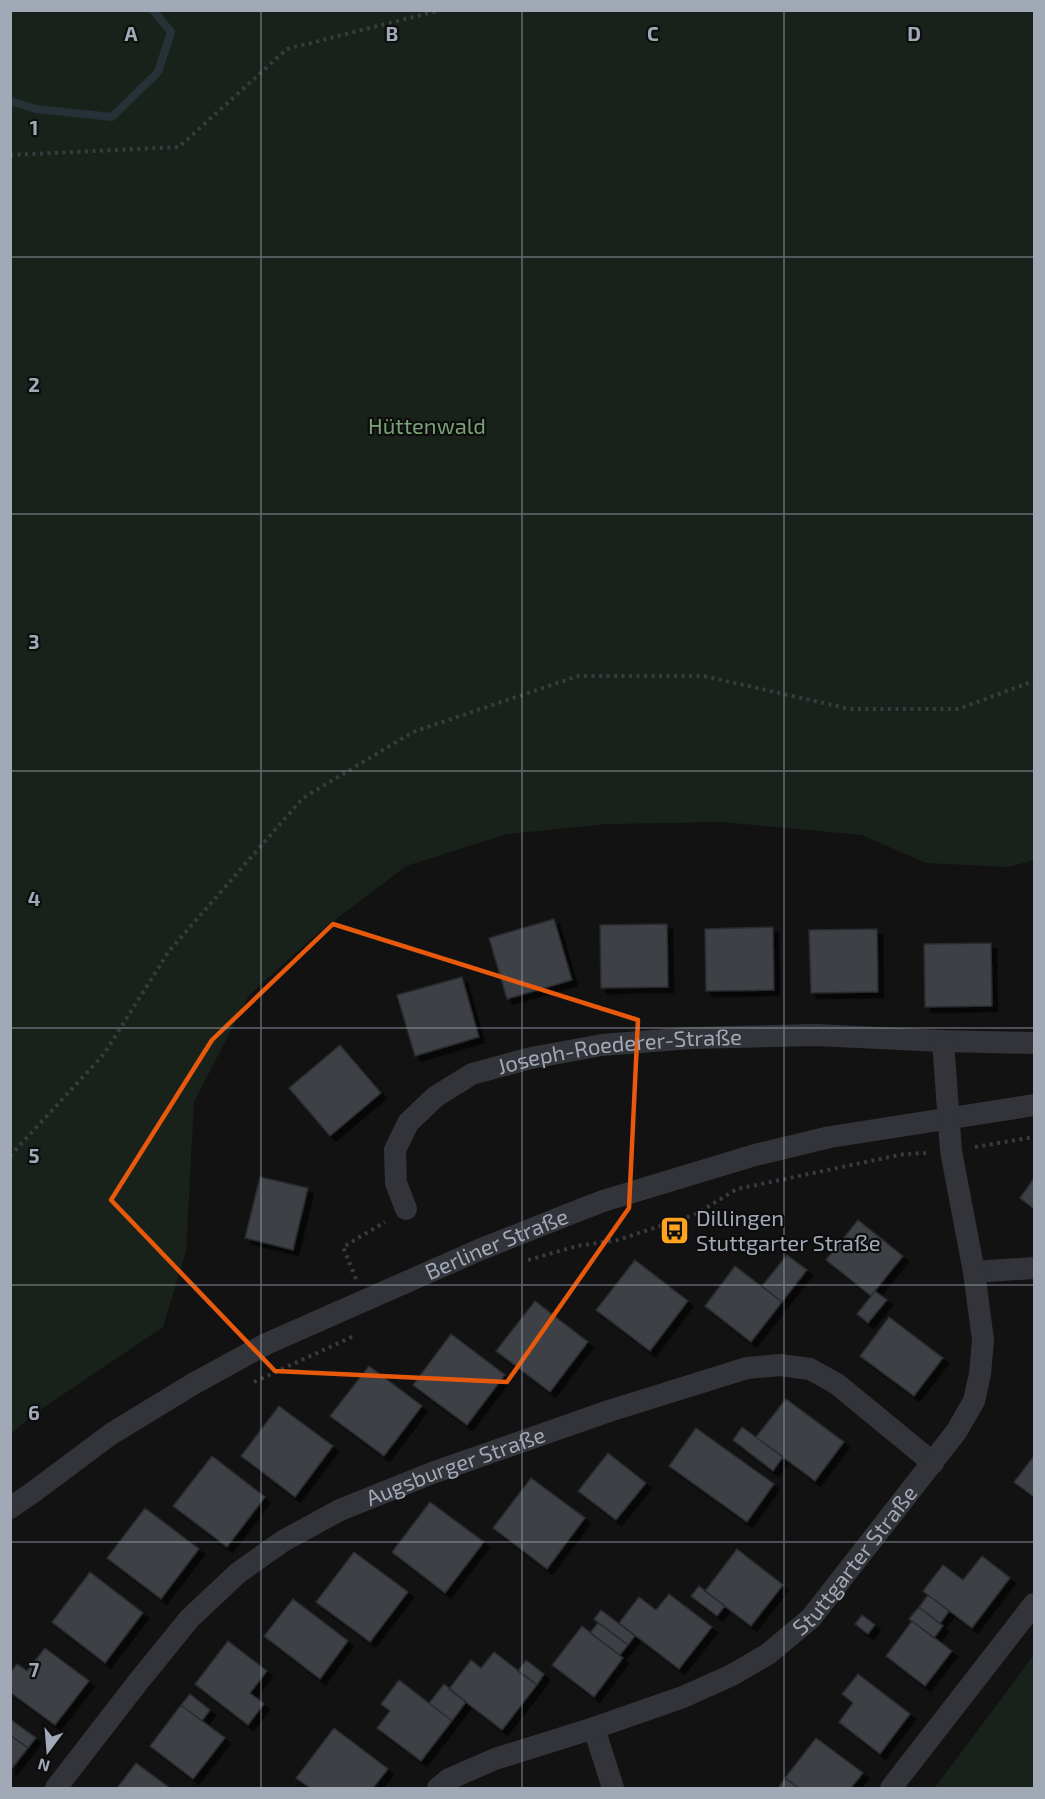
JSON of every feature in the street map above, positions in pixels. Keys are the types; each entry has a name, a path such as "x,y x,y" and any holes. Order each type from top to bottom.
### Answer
{"street":[{"name":"Joseph-Roederer-Straße","path":"406,1209 396,1183 394,1150 408,1123 435,1097 472,1074 531,1058 602,1045 691,1038 816,1035 1035,1043"},
{"path":"943,1041 948,1119"},
{"name":"Berliner Straße","path":"10,1508 111,1434 193,1384 266,1344 479,1250 603,1202 755,1155 830,1137 1035,1105"},
{"name":"Stuttgarter Straße","path":"438,1788 449,1779 495,1759 683,1697 732,1676 768,1653 811,1618 933,1463 956,1432 974,1401 980,1374 983,1340 974,1272 951,1151 948,1119"},
{"path":"974,1272 1035,1268"},
{"name":"Augsburger Straße","path":"56,1788 190,1618 238,1573 282,1541 340,1510 432,1473 609,1411 737,1371 780,1365 810,1369 837,1384 933,1463"},
{"path":"891,1788 1035,1604"},
{"path":"594,1728 613,1788"}],"path":[{"path":"10,155 179,147 287,49 441,10"},
{"path":"10,1156 104,1053 169,951 303,798 413,732 578,676 704,676 850,709 958,710 1035,681"},
{"path":"520,1263 577,1246 618,1240 696,1214 737,1189 904,1154 951,1151 1035,1137"},
{"path":"366,1301 343,1247 406,1209"},
{"path":"250,1384 358,1334"}],"highlighted area":[{"path":"333,924 638,1020 629,1208 507,1382 275,1371 111,1200 212,1040"}],"green space":[{"name":"Hüttenwald","path":"11,10 1034,11 1034,860 1009,867 926,863 862,835 722,822 607,824 507,834 406,866 319,932 249,995 194,1102 186,1251 163,1327 34,1414 11,1434"},
{"path":"1034,1655 1034,1788 934,1788 939,1782"}],"building":[{"path":"554,919 572,980 507,999 489,938"},
{"path":"667,924 668,987 601,988 600,925"},
{"path":"773,927 774,990 706,991 705,929"},
{"path":"877,929 878,992 811,993 809,930"},
{"path":"991,943 992,1006 925,1007 924,944"},
{"path":"462,977 479,1037 415,1056 397,995"},
{"path":"340,1045 381,1093 330,1136 289,1088"},
{"path":"260,1177 308,1188 293,1250 245,1238"},
{"path":"1034,1178 1034,1209 1020,1198"},
{"path":"858,1220 903,1256 871,1296 826,1260"},
{"path":"787,1255 807,1270 782,1302 762,1286"},
{"path":"635,1260 688,1301 650,1351 596,1310"},
{"path":"735,1266 782,1302 751,1342 705,1306"},
{"path":"875,1291 887,1300 868,1323 857,1314"},
{"path":"535,1301 588,1342 550,1392 496,1351"},
{"path":"889,1317 943,1358 914,1396 860,1356"},
{"path":"451,1334 505,1375 467,1425 413,1385"},
{"path":"369,1366 422,1406 384,1456 330,1416"},
{"path":"786,1399 844,1442 815,1481 756,1437"},
{"path":"279,1406 333,1446 295,1497 241,1456"},
{"path":"742,1427 783,1457 773,1471 733,1440"},
{"path":"696,1428 774,1484 747,1522 669,1466"},
{"path":"608,1453 646,1483 616,1520 578,1491"},
{"path":"212,1456 265,1497 227,1547 173,1506"},
{"path":"1034,1456 1034,1497 1014,1482"},
{"path":"531,1478 585,1518 547,1569 493,1528"},
{"path":"430,1502 484,1542 445,1593 392,1552"},
{"path":"145,1508 199,1549 161,1599 107,1558"},
{"path":"737,1549 783,1585 751,1626 705,1591"},
{"path":"354,1552 408,1592 370,1642 316,1602"},
{"path":"982,1556 1010,1578 972,1628 923,1591 943,1565 963,1580"},
{"path":"90,1572 143,1613 105,1663 52,1622"},
{"path":"699,1586 725,1606 717,1616 691,1596"},
{"path":"669,1594 712,1627 679,1669 619,1623 639,1597 656,1610"},
{"path":"928,1595 949,1611 940,1624 919,1607"},
{"path":"293,1599 348,1641 320,1679 264,1636"},
{"path":"919,1607 943,1626 934,1638 909,1619"},
{"path":"601,1610 635,1636 628,1645 594,1619"},
{"path":"862,1615 875,1625 868,1634 855,1624"},
{"path":"912,1621 952,1651 925,1686 886,1656"},
{"path":"598,1623 628,1645 620,1655 590,1633"},
{"path":"582,1626 623,1658 594,1697 552,1665"},
{"path":"228,1641 267,1671 250,1693 264,1704 248,1725 195,1684"},
{"path":"45,1648 89,1681 55,1725 10,1692 10,1673 17,1664 27,1671"},
{"path":"494,1652 537,1685 502,1730 449,1689 471,1660 481,1668"},
{"path":"526,1660 544,1674 537,1685 518,1671"},
{"path":"858,1674 910,1714 880,1754 839,1722 853,1703 842,1694"},
{"path":"399,1680 452,1721 421,1761 377,1728 390,1711 381,1704"},
{"path":"444,1684 466,1702 452,1721 429,1703"},
{"path":"190,1694 210,1710 202,1721 181,1705"},
{"path":"181,1705 225,1738 193,1779 150,1746"},
{"path":"10,1719 36,1738 28,1748 10,1735"},
{"path":"334,1728 388,1769 373,1788 310,1788 296,1778"},
{"path":"10,1735 28,1748 10,1771"},
{"path":"816,1738 863,1773 851,1788 799,1788 785,1778"},
{"path":"136,1763 170,1788 117,1788"},
{"path":"785,1778 799,1788 778,1788"}],"waterway":[{"path":"10,101 36,109 112,117 158,72 171,32 153,10"}],"place":[{"name":"Dillingen Stuttgarter Straße","path":"675,1231"}]}
